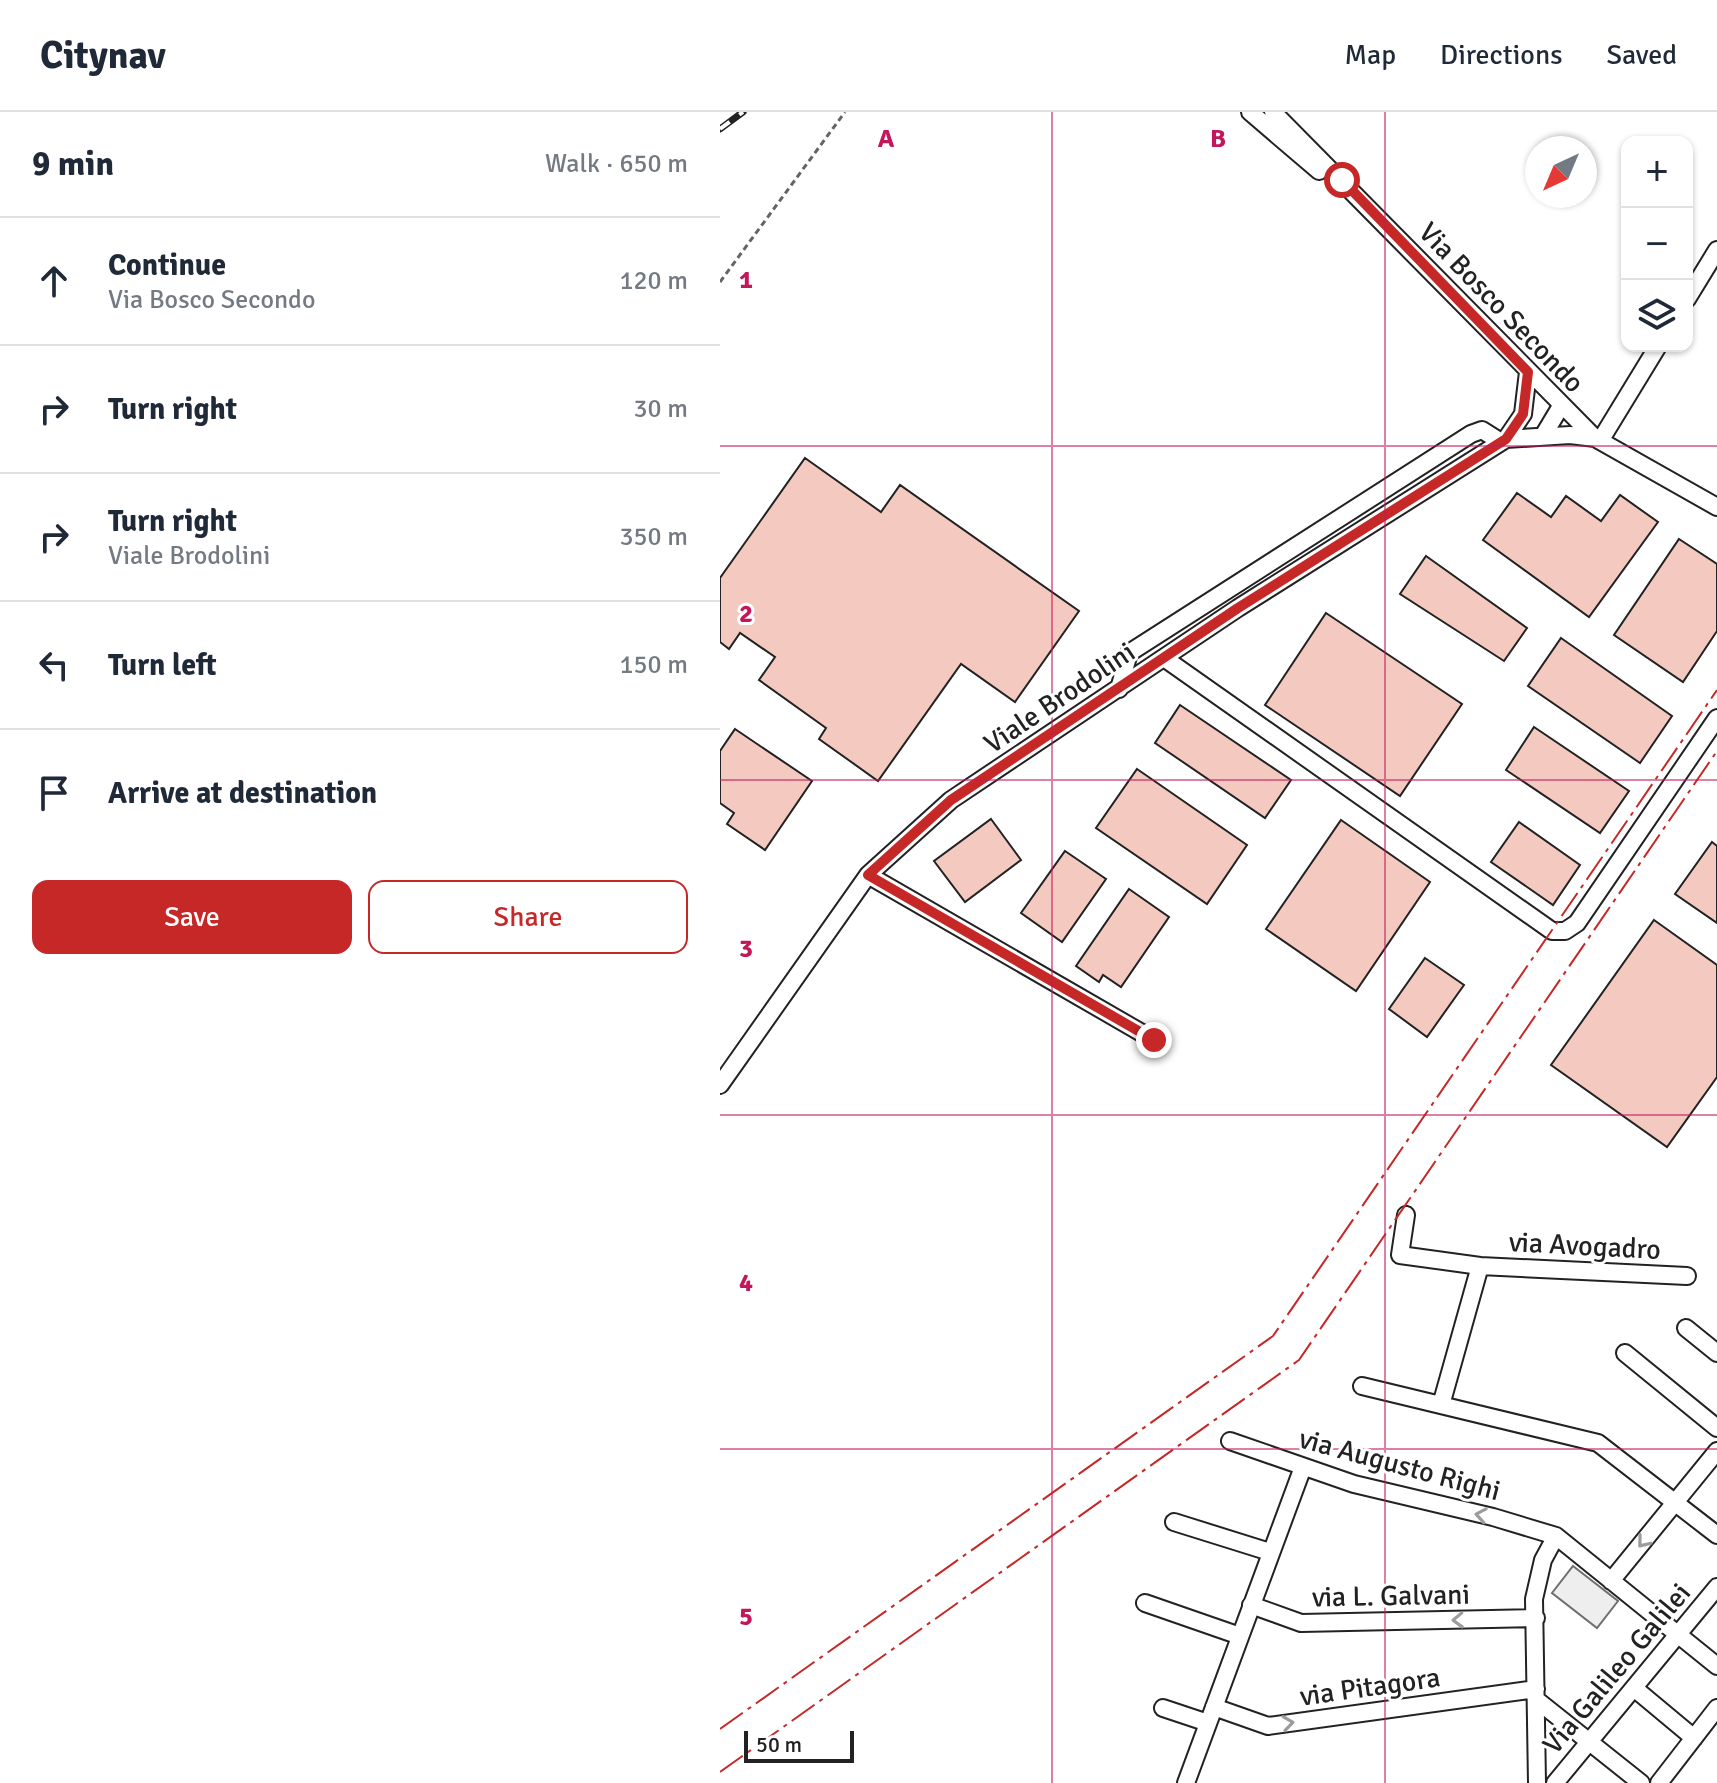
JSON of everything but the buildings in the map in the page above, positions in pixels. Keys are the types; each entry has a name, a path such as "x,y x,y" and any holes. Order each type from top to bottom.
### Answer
{"street":[{"path":"1250,112 1320,172 1342,180"},
{"name":"Via Bosco Secondo","path":"1273,112 1598,440 1717,507"},
{"path":"1693,289 1717,250"},
{"path":"1119,689 1129,653 1471,434 1482,430 1504,441 1543,436 1598,440 1654,352"},
{"path":"1504,441 1523,414 1528,372"},
{"path":"1523,414 1559,404"},
{"path":"1543,436 1559,404"},
{"name":"Viale Brodolini","path":"720,1085 868,875 951,800 1238,608 1504,441"},
{"path":"1164,658 1559,933 1577,923 1717,718"},
{"path":"868,875 1154,1040"},
{"name":"via Avogadro","path":"1406,1215 1400,1255 1480,1266 1687,1276"},
{"name":"via Avogadro","path":"1441,1405 1480,1266"},
{"path":"1686,1328 1717,1353"},
{"path":"1625,1353 1717,1428"},
{"path":"1362,1386 1598,1443 1717,1535"},
{"name":"via Augusto Righi","path":"1230,1441 1354,1484 1493,1517 1556,1536"},
{"path":"1611,1581 1717,1451"},
{"path":"1186,1783 1303,1467"},
{"path":"1174,1522 1270,1552"},
{"path":"1537,1783 1534,1599 1543,1560 1556,1536 1717,1666"},
{"name":"Via Galileo Galilei","path":"1555,1783 1717,1587"},
{"path":"1145,1603 1240,1636"},
{"name":"via L. Galvani","path":"1251,1605 1301,1623 1536,1618"},
{"path":"1634,1688 1694,1738"},
{"path":"1537,1695 1641,1783"},
{"name":"via Pitagora","path":"1214,1707 1268,1726 1537,1695"},
{"path":"1163,1708 1208,1723"},
{"path":"1659,1783 1717,1708"}],"path":[{"path":"720,282 845,112"}],"shaded area":[{"path":"1573,1566 1618,1601 1597,1628 1552,1593"}],"railway":[{"path":"720,129 743,112"}],"power":[{"path":"720,1729 1273,1336 1717,690"},
{"path":"720,1772 1299,1360 1717,751"}],"route":[{"path":"1154,1040 868,875 882,859 951,800 1238,608 1506,439 1523,414 1528,372 1342,180"}]}
